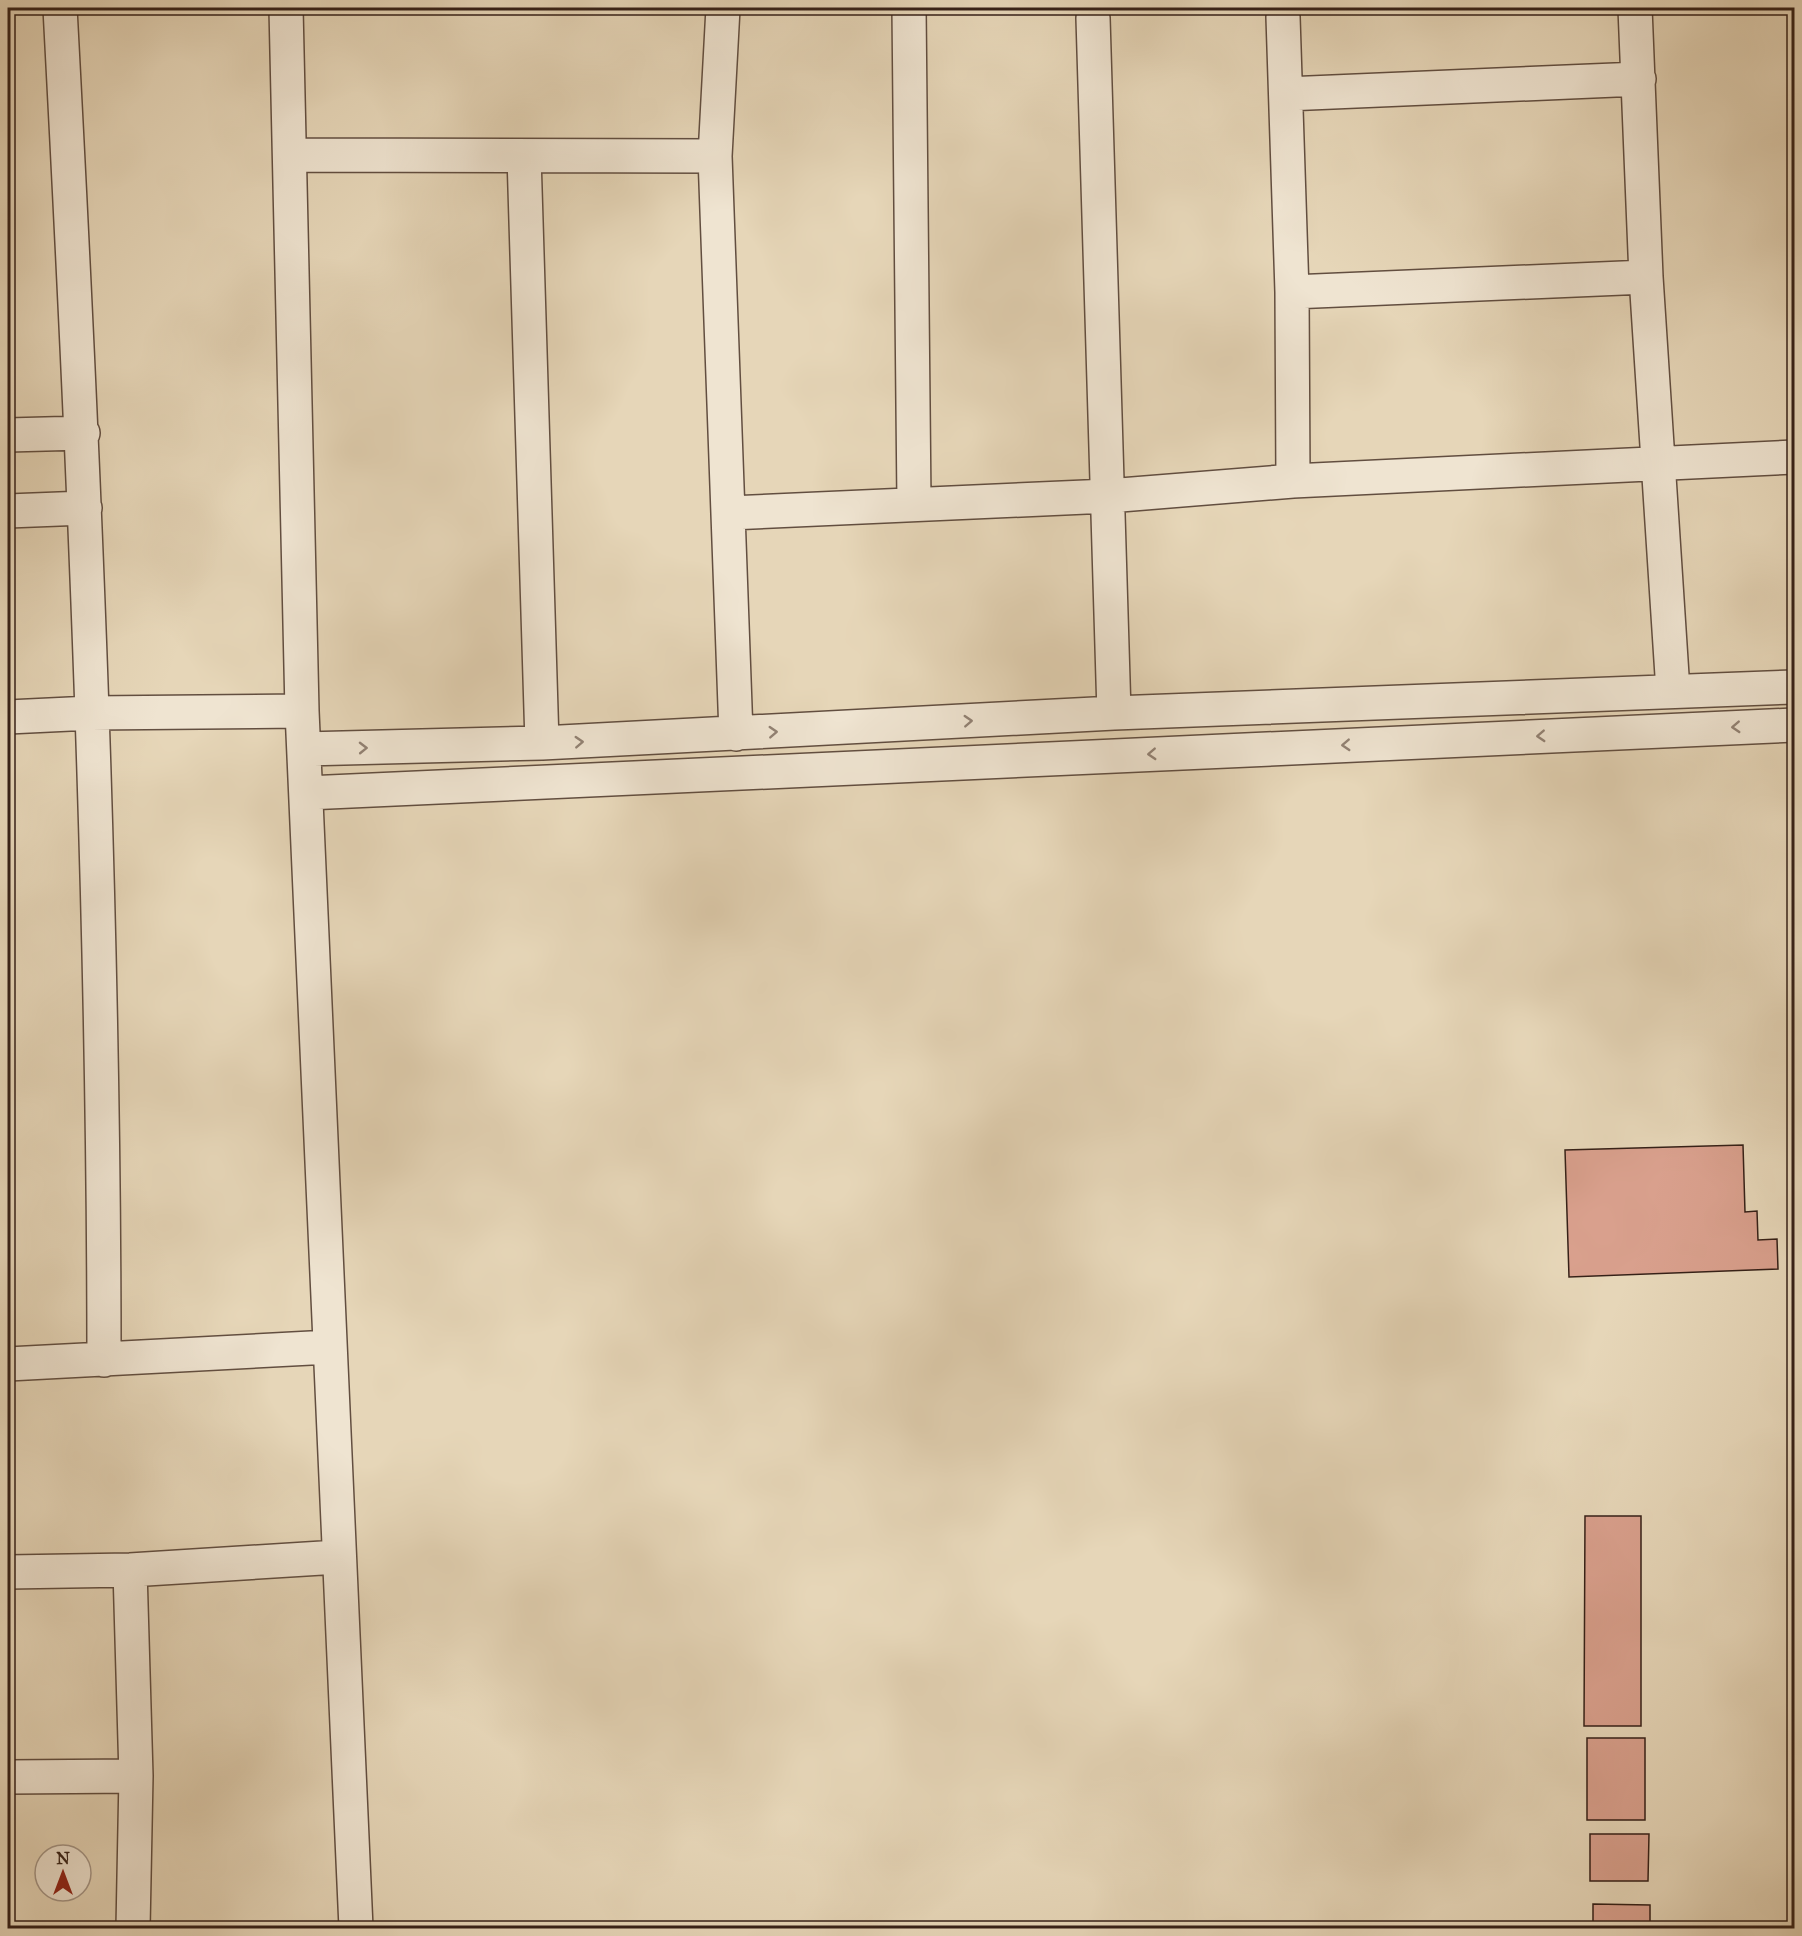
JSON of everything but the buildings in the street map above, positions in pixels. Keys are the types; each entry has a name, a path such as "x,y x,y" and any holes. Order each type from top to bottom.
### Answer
{"street":[{"path":"60,8 83,433 98,875 104,1360"},
{"path":"286,8 302,711 356,1929"},
{"path":"723,8 715,156 730,513 736,734"},
{"path":"1635,8 1646,277 1673,691"},
{"path":"1282,17 1292,292 1293,481"},
{"path":"1093,18 1114,713"},
{"path":"909,21 914,503"},
{"path":"1286,94 1639,79"},
{"path":"290,155 715,156"},
{"path":"524,156 542,743"},
{"path":"1292,292 1646,277"},
{"path":"8,435 83,433"},
{"path":"730,513 1108,496 1293,481 1794,458"},
{"path":"8,511 85,508"},
{"path":"304,749 542,743 1114,713 1794,687"},
{"path":"8,717 91,713 302,711"},
{"path":"307,793 1794,725"},
{"path":"8,1364 330,1347"},
{"path":"8,1572 130,1570 338,1557"},
{"path":"130,1570 136,1776 133,1929"},
{"path":"8,1777 136,1776"}]}
